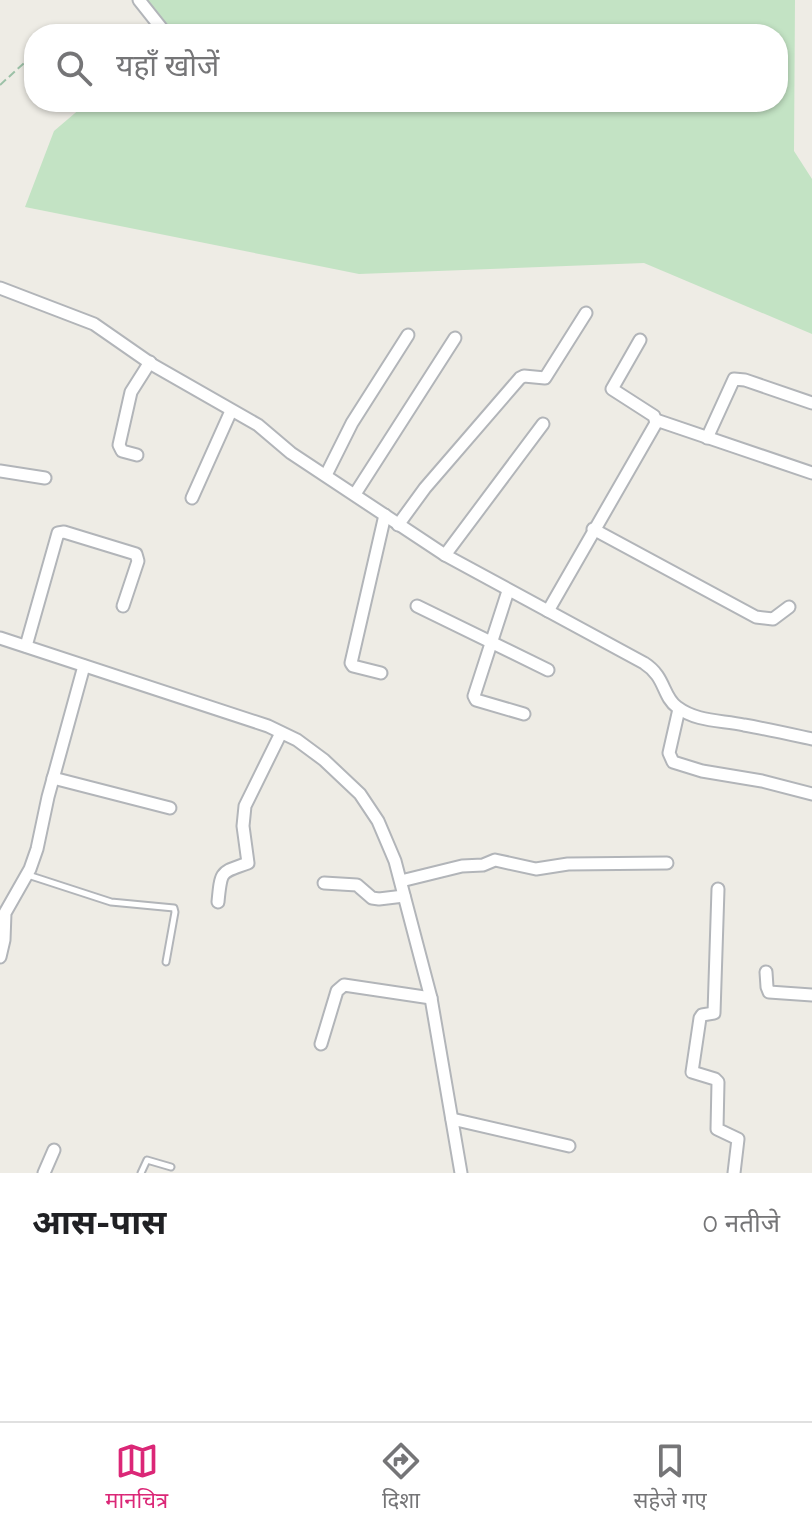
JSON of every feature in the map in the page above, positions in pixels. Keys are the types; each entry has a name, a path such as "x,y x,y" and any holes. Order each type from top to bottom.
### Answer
{"street":[{"path":"139,0 158,24"},
{"path":"0,288 94,324 150,362 258,425 291,453 445,555 653,668 679,709 709,720 812,738"},
{"path":"398,525 425,488 520,378 545,378 586,313"},
{"path":"326,475 352,423 408,335"},
{"path":"355,494 455,338"},
{"path":"640,340 612,389 656,420 812,473"},
{"path":"137,455 122,451 119,445 131,392 150,362"},
{"path":"707,438 734,379 812,403"},
{"path":"192,498 231,411"},
{"path":"548,611 656,420"},
{"path":"445,555 543,424"},
{"path":"0,471 45,478"},
{"path":"381,673 351,663 385,515"},
{"path":"593,529 756,617 773,619 789,607"},
{"path":"26,646 58,533 64,532 136,554 138,561 123,606"},
{"path":"508,591 474,693 475,699 524,714"},
{"path":"417,606 548,670"},
{"path":"0,638 281,733 297,740 324,760 360,794 378,821 401,881 431,998 461,1173"},
{"path":"0,957 5,913 27,875 37,849 84,666"},
{"path":"679,709 669,753 673,762 812,794"},
{"path":"218,902 224,873 230,867 248,863 243,826 245,806 281,733"},
{"path":"53,778 170,808"},
{"path":"401,881 495,860 536,869 568,864 667,863"},
{"path":"324,883 357,885 376,899 404,896"},
{"path":"718,889 714,1013 700,1018 692,1072 718,1082 717,1129 738,1139 734,1173"},
{"path":"766,972 769,992 812,995"},
{"path":"321,1044 337,991 344,985 431,998"},
{"path":"452,1119 569,1146"},
{"path":"44,1173 54,1150"}],"lane":[{"path":"27,875 111,902 174,908 166,962"},
{"path":"141,1173 147,1160 171,1167"}],"path":[{"path":"0,85 24,63"}],"green space":[{"path":"136,0 795,0 794,151 812,179 812,334 644,263 359,274 25,207 54,131 76,112 788,112 788,24 157,24"}]}
